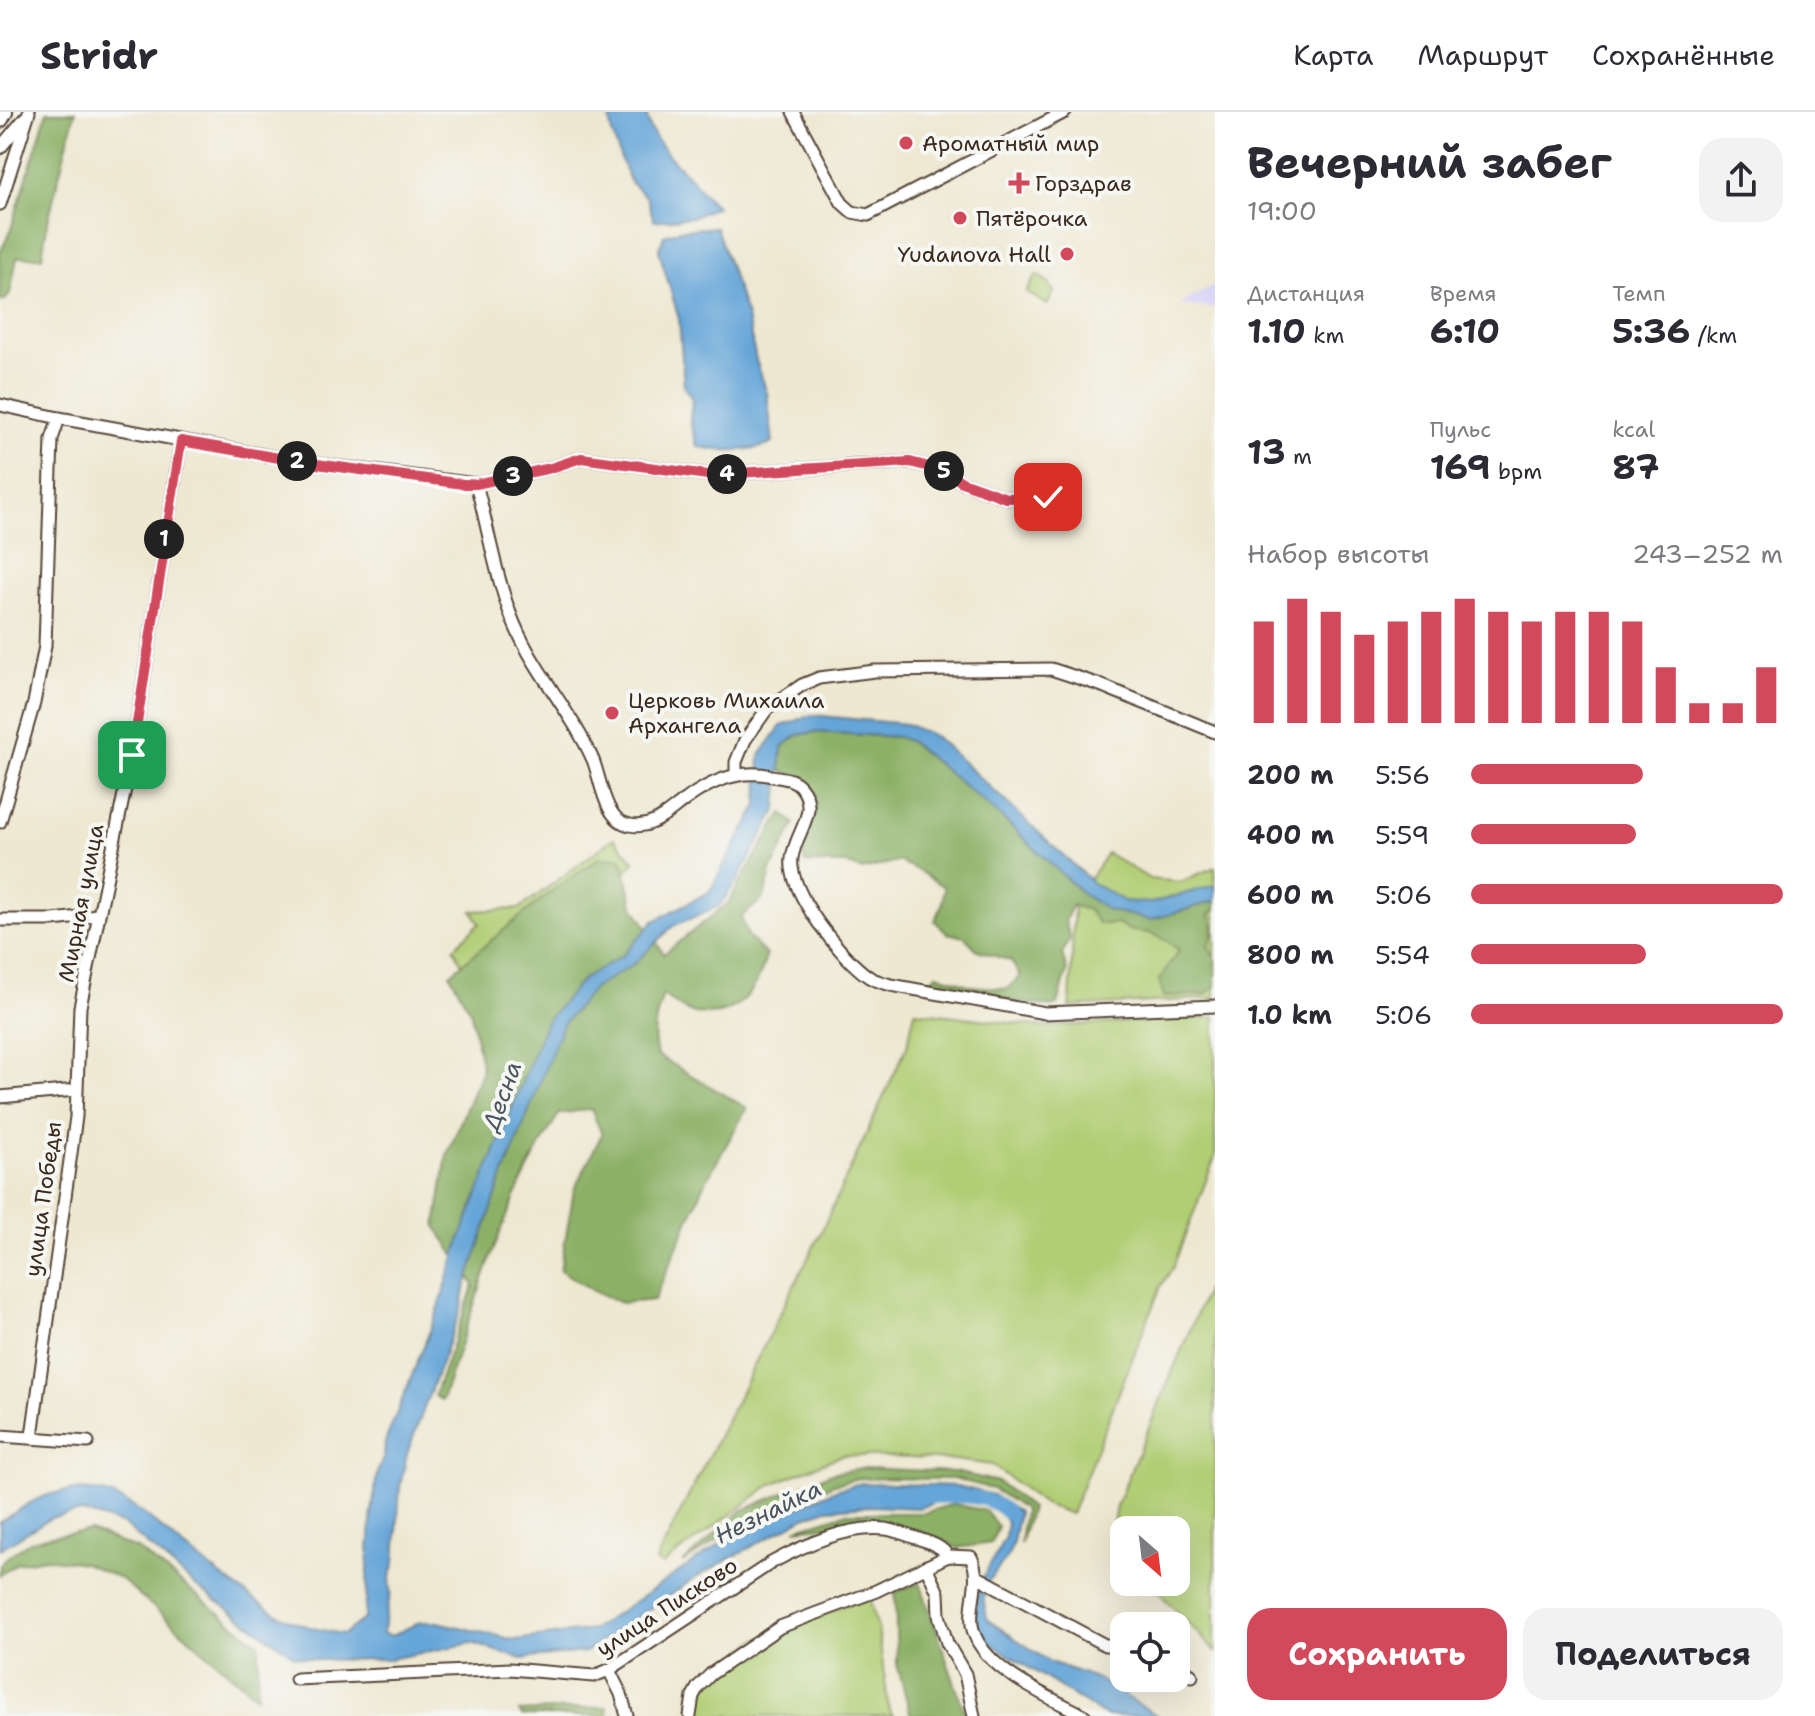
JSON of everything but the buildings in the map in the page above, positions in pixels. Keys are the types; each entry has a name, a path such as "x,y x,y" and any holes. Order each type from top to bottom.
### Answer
{"highway":[{"path":"0,119 4,112"}],"street":[{"path":"0,148 29,112"},
{"path":"0,204 29,112"},
{"path":"793,112 842,203 852,212 868,215 1065,112"},
{"path":"0,405 181,441 360,471 476,484 551,468 581,458 708,475 910,462 945,471 962,482 1006,498 1048,497 1051,504"},
{"path":"0,822 34,703 45,646 52,439 59,418"},
{"name":"Мирная улица","path":"76,1090 80,1007 132,755 181,441"},
{"path":"476,484 510,613 524,645 585,742 617,820 629,825 662,819 688,797 736,774 757,772 794,781 809,797 809,808 792,857 792,876 798,891 839,948 870,978 891,985 1045,1013 1215,1006"},
{"path":"736,774 736,762 745,740 767,709 802,685 819,678 875,671 1051,669 1100,685 1215,732"},
{"path":"0,920 53,920 97,915"},
{"name":"улица Победы","path":"0,1097 76,1090 76,1117 32,1436"},
{"path":"0,1436 88,1442"},
{"name":"улица Писково","path":"296,1679 510,1669 594,1676 609,1670 771,1563 796,1550 842,1534 885,1529 944,1549 948,1556 971,1557 982,1580"},
{"path":"690,1716 693,1696 711,1674 780,1627 876,1591 948,1556"},
{"path":"926,1566 938,1593 939,1615 947,1643 965,1674 974,1716"},
{"path":"1085,1716 1001,1668 983,1650 972,1625 982,1580 1110,1645"},
{"path":"609,1670 621,1694 627,1716"}],"shaded area":[{"path":"1215,285 1215,308 1179,305 1197,294"}],"green space":[{"path":"47,112 75,112 42,257 17,257 10,294 0,301 0,252 9,235"},
{"path":"1037,275 1049,283 1054,292 1047,305 1026,292"},
{"path":"815,732 899,737 911,742 996,812 1083,894 1150,920 1215,901 1215,911 1209,914 1213,930 1208,946 1215,959 1215,986 1206,994 1164,997 1159,980 1179,950 1150,933 1132,931 1116,924 1099,924 1088,910 1072,905 1065,921 1070,938 1062,954 1067,971 1058,1005 1051,1007 924,986 937,974 971,986 1007,989 1020,976 1011,961 977,950 965,937 947,933 935,921 942,904 944,887 914,868 898,861 862,870 846,864 805,863 801,845 816,812 815,795 806,780 780,770 782,747 798,735"},
{"path":"782,813 795,824 772,868 764,898 741,917 748,936 766,955 757,982 741,1002 719,1013 690,1012 663,995 658,1010 654,1032 657,1055 747,1108 706,1181 654,1300 621,1303 560,1270 574,1190 602,1134 591,1109 559,1114 507,1217 442,1400 434,1396 474,1285 436,1226 447,1155 482,1070 471,1013 450,974 549,893 599,858 622,858 633,905 664,954 728,903"},
{"path":"614,838 634,861 500,1043 454,948 480,923 472,911 519,909"},
{"path":"1107,853 1150,879 1180,882 1215,867 1215,998 1070,1007 1074,902"},
{"path":"915,1011 1044,1027 1215,1017 1215,1157 1071,1514 1044,1504 992,1465 955,1460 842,1455 772,1484 662,1565 656,1561 822,1230 907,1046"},
{"path":"1215,1278 1215,1651 1190,1625 1190,1612 1178,1612 1162,1596 1190,1596 1190,1516 1114,1516 1207,1289"},
{"path":"862,1468 955,1472 998,1482 1031,1508 1020,1544 1024,1509 993,1489 957,1479 859,1478 834,1484 737,1527 683,1563 742,1510 832,1473"},
{"path":"953,1504 986,1511 998,1527 991,1543 957,1548 919,1532 878,1525 795,1529 847,1513 924,1513"},
{"path":"90,1531 139,1550 259,1644 257,1697 121,1579 84,1563 45,1558 17,1563 0,1575 0,1564 31,1542"},
{"path":"920,1583 966,1716 911,1716 897,1664 895,1592"},
{"path":"869,1596 878,1629 889,1710 893,1716 693,1716 699,1690 754,1641"},
{"path":"607,1707 608,1716 522,1716 519,1712"}],"water":[{"path":"609,112 646,112 653,133 665,151 717,207 692,217 654,221 647,198 631,183 624,168 611,130"},
{"path":"716,227 747,317 767,393 773,443 756,448 725,450 697,446 690,421 692,399 684,386 679,319 659,251 664,235 680,230"},
{"path":"812,715 906,724 936,737 1093,883 1124,901 1151,903 1215,885 1215,901 1150,920 1108,910 1083,894 996,812 911,742 899,737 815,732 798,735 782,747 777,809 737,881 719,906 673,926 634,964 593,989 563,1024 499,1187 466,1285 462,1306 407,1454 400,1486 391,1592 382,1634 391,1636 420,1622 438,1622 515,1640 592,1630 737,1533 838,1489 862,1483 958,1486 993,1495 1018,1512 1010,1551 985,1588 988,1620 1050,1662 1096,1678 1110,1687 1110,1692 1119,1692 1158,1716 1106,1716 980,1637 975,1616 978,1587 1005,1537 1007,1523 999,1506 972,1495 952,1496 919,1508 870,1506 827,1509 805,1517 697,1577 585,1652 522,1659 472,1643 390,1659 321,1660 295,1656 197,1587 124,1525 82,1512 51,1518 0,1549 0,1522 48,1495 71,1490 91,1491 126,1502 142,1512 231,1583 283,1617 344,1634 365,1618 371,1520 385,1442 437,1313 462,1234 546,1022 582,980 623,955 654,921 709,892 758,805 760,755 781,726"}],"waterway":[{"name":"Незнайка","path":"932,1497 981,1499 1007,1512"}],"place":[{"name":"Ароматный мир","path":"906,143"},
{"name":"Горздрав","path":"1019,183"},
{"name":"Пятёрочка","path":"960,218"},
{"name":"Yudanova Hall","path":"1067,254"},
{"name":"Церковь Михаила Архангела","path":"612,713"}],"route":[{"path":"132,755 181,441 360,471 463,484 551,468 581,458 708,475 910,462 945,471 962,482 1006,498 1048,497"}],"water label":[{"name":"Десна","path":"502,1096"}]}
